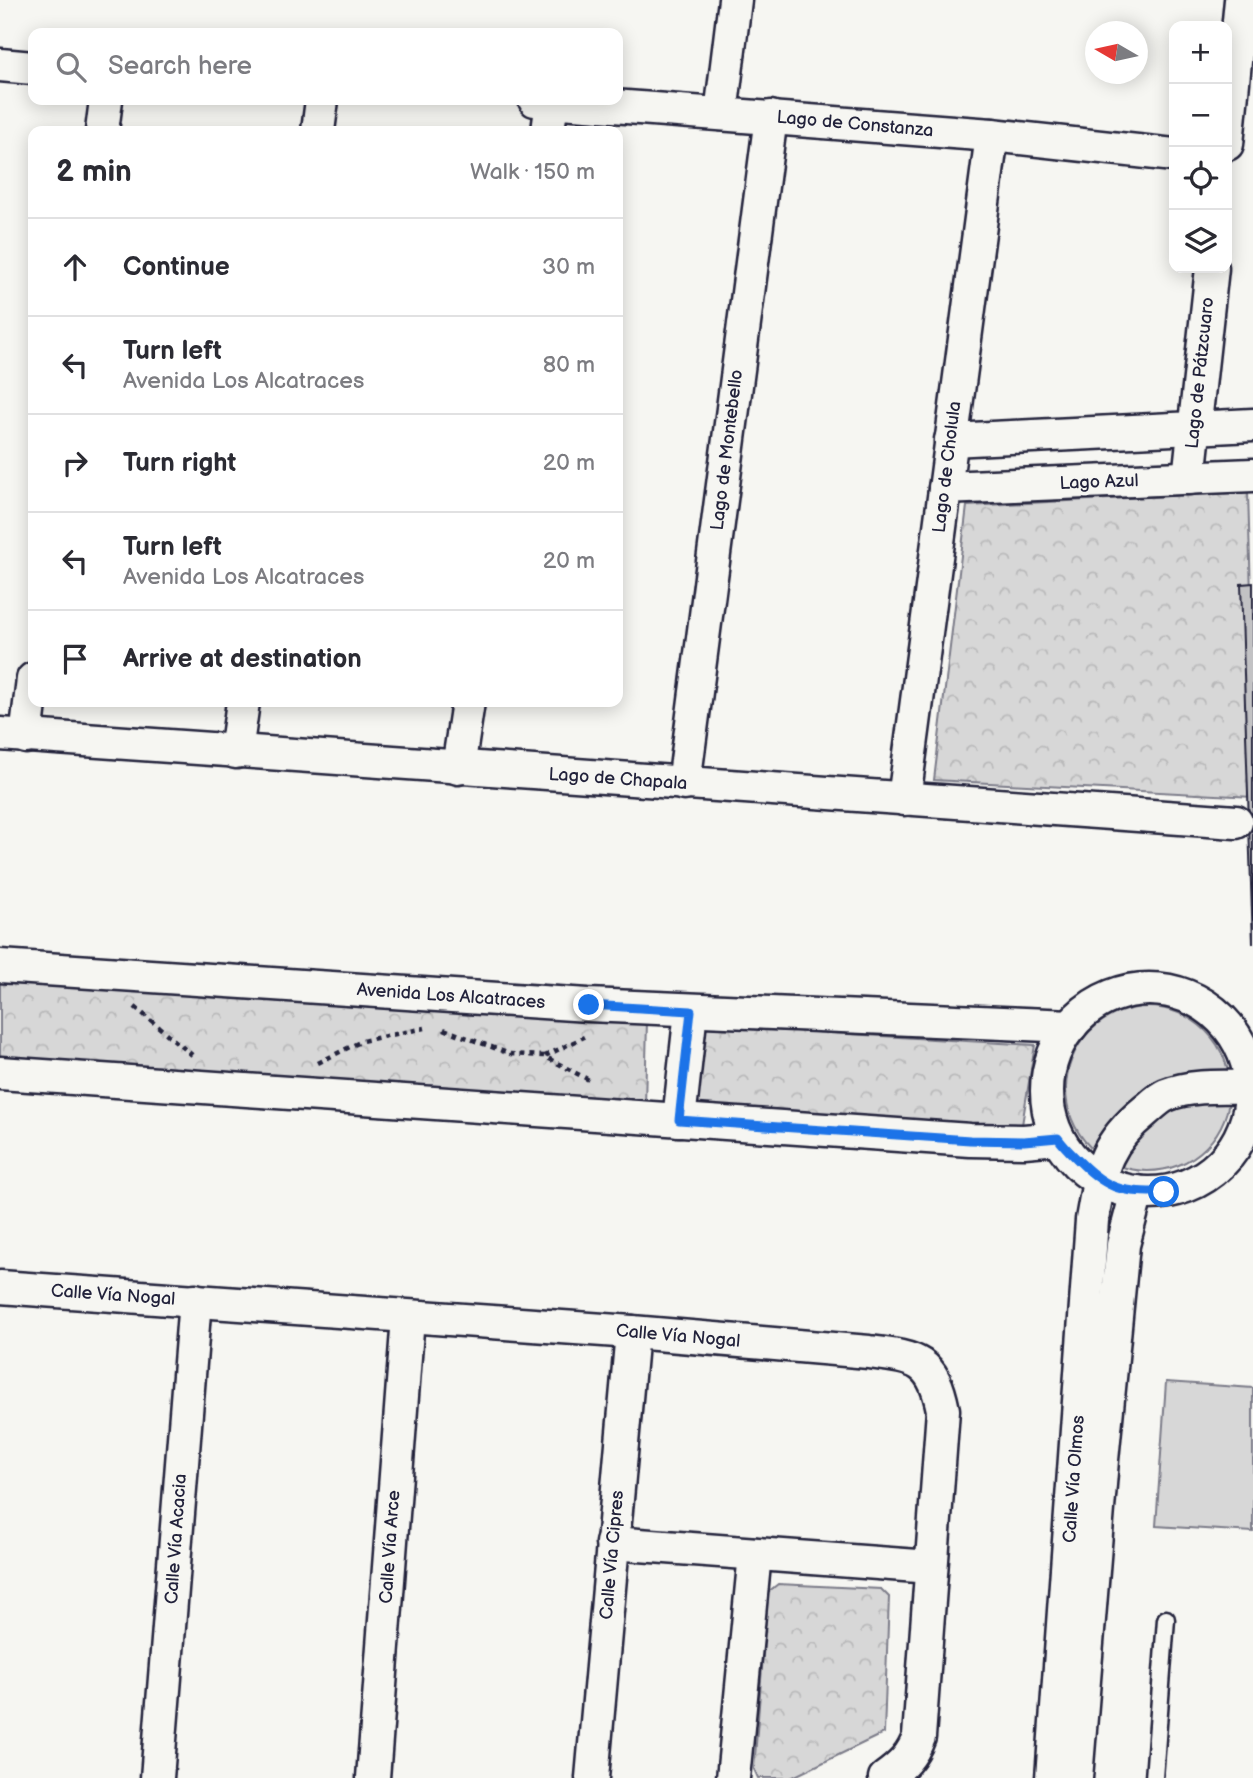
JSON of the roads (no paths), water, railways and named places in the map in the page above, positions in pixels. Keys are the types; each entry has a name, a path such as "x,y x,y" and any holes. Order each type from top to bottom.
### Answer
{"street":[{"path":"721,114 735,0"},
{"path":"1232,93 1241,0"},
{"path":"0,65 28,68"},
{"path":"103,126 105,105"},
{"path":"319,126 321,105"},
{"name":"Lago de Constanza","path":"545,111 771,117 992,135 1169,154"},
{"name":"Lago de Montebello","path":"684,784 771,117"},
{"name":"Lago de Cholula","path":"904,799 992,135"},
{"name":"Lago de Pátzcuaro","path":"1189,478 1211,273"},
{"path":"951,440 1253,425"},
{"name":"Lago Azul","path":"945,488 1253,475"},
{"path":"13,736 28,693"},
{"path":"236,752 242,707"},
{"path":"458,768 467,707"},
{"name":"Lago de Chapala","path":"13,736 1236,821"},
{"name":"Avenida Los Alcatraces","path":"0,966 691,1011 1071,1026"},
{"path":"1136,989 1161,989 1186,995 1208,1007 1227,1025 1240,1046 1253,1087 1246,1123 1233,1148 1215,1169 1191,1184 1164,1192 1137,1192 1099,1181 1058,1138 1050,1115 1047,1092 1050,1068 1058,1045 1071,1026 1089,1008 1111,996 1136,989"},
{"path":"679,1120 691,1011"},
{"path":"0,1073 970,1140 1024,1141 1058,1138"},
{"path":"1099,1181 1108,1150 1133,1121 1165,1095 1202,1088 1253,1087"},
{"name":"Calle Vía Olmos","path":"1052,1778 1092,1220 1099,1181"},
{"name":"Calle Vía Olmos","path":"1076,1778 1100,1473 1119,1286 1124,1245 1137,1192"},
{"name":"Calle Vía Nogal","path":"0,1287 632,1332 869,1352 904,1356 920,1363 935,1380 943,1410 919,1737 914,1751 903,1766 885,1778"},
{"name":"Calle Vía Acacia","path":"157,1778 195,1300"},
{"name":"Calle Vía Arce","path":"373,1778 408,1317"},
{"name":"Calle Vía Cipres","path":"592,1778 632,1332"},
{"path":"612,1543 931,1567"},
{"path":"733,1778 755,1554"}],"lane":[{"path":"1154,1778 1166,1619"}]}
